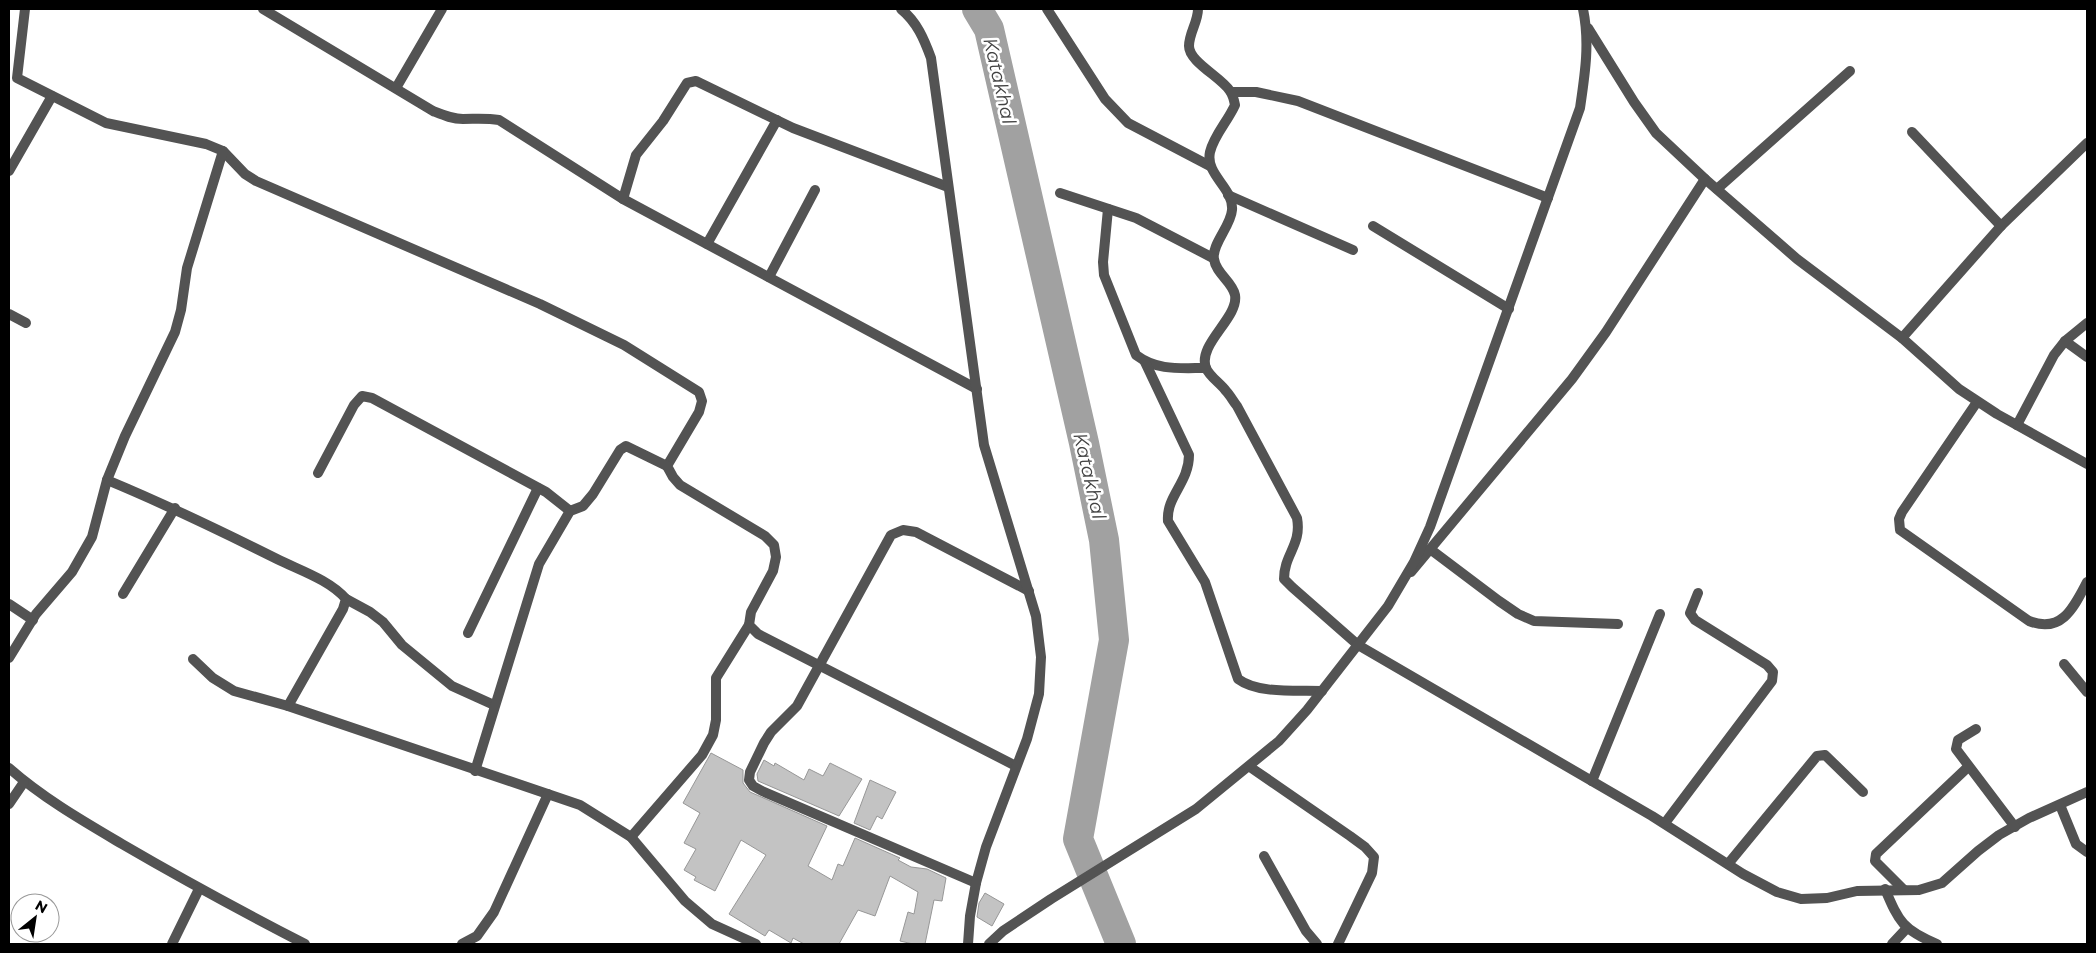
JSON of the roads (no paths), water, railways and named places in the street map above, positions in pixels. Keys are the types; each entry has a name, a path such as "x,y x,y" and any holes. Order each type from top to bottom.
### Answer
{"street":[{"path":"25,9 17,78 106,123 206,144 223,151 245,174 256,181 540,304 624,345 699,392 702,401 699,412 667,466"},
{"path":"263,9 433,111 463,119 486,118 499,120 623,199 977,389"},
{"path":"396,88 442,9"},
{"path":"901,9 909,15 922,34 931,58 984,444 1036,616 1041,657 1039,694 1027,739 986,847 976,883 970,916 968,944"},
{"path":"1047,9 1105,99 1115,111 1128,123 1210,166 1228,195 1233,208 1230,222 1217,246 1213,258"},
{"path":"1198,9 1198,18 1190,38 1189,48 1194,58 1231,92 1235,105 1230,118 1214,141 1210,153 1210,166"},
{"path":"989,944 1003,931 1051,899 1196,809 1250,767 1279,741 1322,691 1388,606 1414,562 1430,527 1580,108 1587,65 1585,10"},
{"path":"1587,28 1634,102 1656,132 1705,180 1797,258 1902,338 1959,389 1977,402 2087,464"},
{"path":"1717,189 1850,71"},
{"path":"623,199 636,155 663,121 686,83 696,81 777,120 866,157 948,187"},
{"path":"1231,92 1256,92 1298,101 1548,198"},
{"path":"9,171 52,96"},
{"path":"707,244 777,120"},
{"path":"1912,132 2001,226"},
{"path":"1902,338 2001,226 2087,143"},
{"path":"9,658 33,620 72,572 92,537 107,480 125,436 175,332 181,310 187,268 223,151"},
{"path":"1401,585 1572,379 1606,332 1705,180"},
{"path":"769,277 815,190"},
{"path":"1060,194 1108,209 1159,229 1213,258 1219,271 1230,285 1235,296 1233,307 1206,353 1206,368 1227,391 1237,406 1297,518 1299,531 1295,546 1284,567 1284,578 1292,588 1358,645 1665,824 1728,864 1777,892 1801,899 1827,898 1857,891 1885,889 1919,890 1942,883 1999,835 2087,792"},
{"path":"1228,195 1354,250"},
{"path":"1108,209 1103,262 1104,276 1136,355 1145,362 1158,367 1175,369 1206,368"},
{"path":"1373,226 1509,309"},
{"path":"9,314 26,323"},
{"path":"2017,424 2054,354 2065,341 2087,323"},
{"path":"2065,341 2087,357"},
{"path":"1145,362 1189,455 1186,477 1167,512 1168,521 1205,582 1238,679 1246,685 1259,688 1322,691"},
{"path":"318,473 354,405 362,396 372,398 538,488 570,511"},
{"path":"1977,402 1902,512 1899,519 1900,530 2029,620 2042,626 2055,624 2067,615 2087,582"},
{"path":"475,771 539,564 570,511 583,506 593,494 620,450 626,446 667,466 680,485 765,536 774,545 776,556 772,571 751,612 749,625 716,678 714,735 702,755 631,837"},
{"path":"107,480 175,508 339,590 346,599 370,612 383,622 402,645 452,686 494,705"},
{"path":"468,633 538,488"},
{"path":"123,594 175,508"},
{"path":"976,883 753,786 749,780 750,772 771,732 797,706 891,535 903,530 916,532 1029,591"},
{"path":"1430,549 1518,614 1534,620 1618,624"},
{"path":"1665,824 1772,681 1774,672 1767,665 1696,620 1690,613 1698,592"},
{"path":"288,706 343,610 346,599"},
{"path":"9,604 33,620"},
{"path":"1592,781 1660,614"},
{"path":"749,625 758,634 1016,766"},
{"path":"193,659 218,682 234,691 288,706 475,771 580,805 631,837 685,902 712,924 756,944"},
{"path":"2064,664 2087,692"},
{"path":"1976,729 1958,740 1956,749 2014,827"},
{"path":"1728,864 1817,756 1824,755 1863,792"},
{"path":"1250,767 1358,842 1374,857 1372,873 1338,944"},
{"path":"1904,890 1880,868 1875,861 1876,854 1968,767"},
{"path":"9,768 24,782 76,817 199,889 305,944"},
{"path":"9,804 24,782"},
{"path":"462,944 477,936 494,912 548,794"},
{"path":"2060,805 2076,844 2087,852"},
{"path":"1264,856 1306,931 1317,944"},
{"path":"172,944 199,889"},
{"path":"1885,889 1896,916 1906,928 1937,944"},
{"path":"1892,944 1906,928"}],"waterway":[{"name":"Katakhal","path":"977,9 989,29 1084,443 1104,540 1114,640 1078,839 1121,944"}]}
